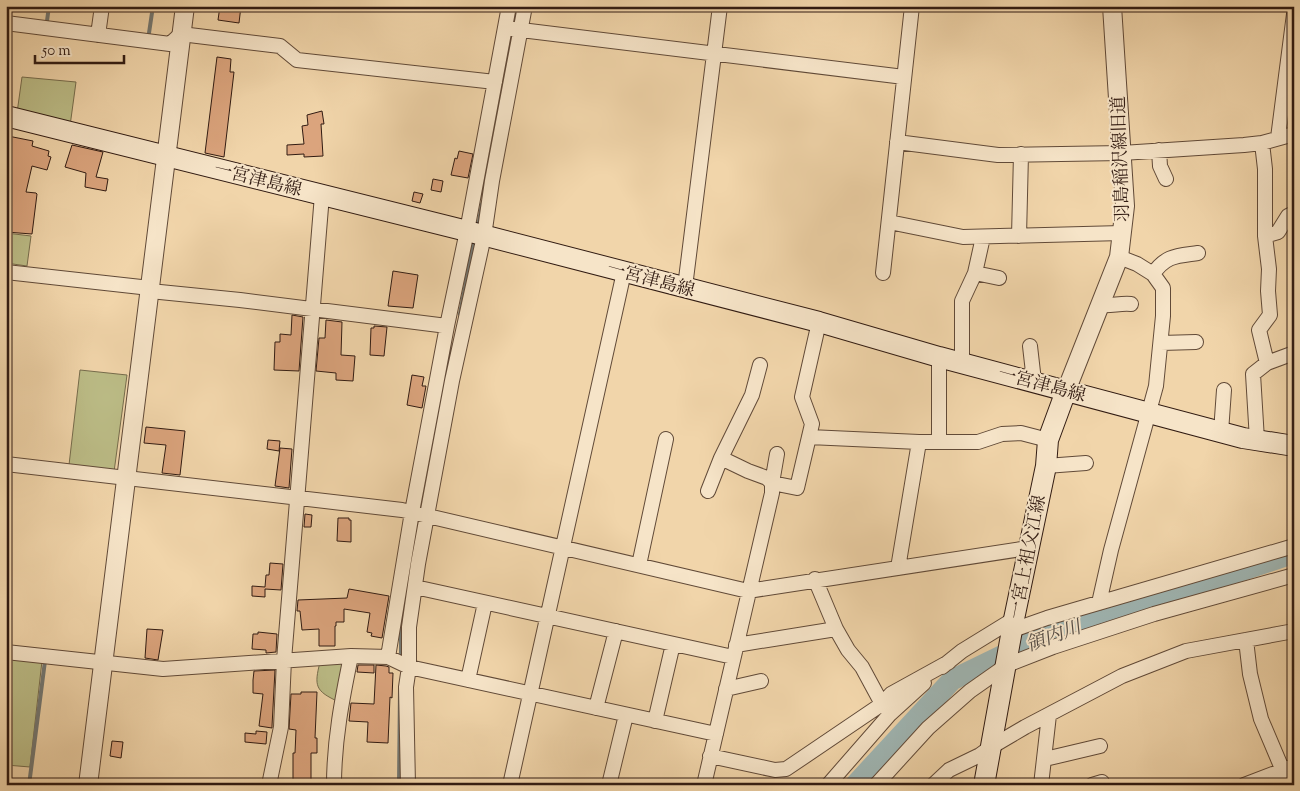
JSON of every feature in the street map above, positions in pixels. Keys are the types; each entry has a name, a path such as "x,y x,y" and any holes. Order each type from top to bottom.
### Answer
{"main road":[{"name":"一宮津島線","path":"6,116 685,287 1221,432 1294,446"},
{"name":"一宮上祖父江線","path":"984,785 1028,548 1046,466 1048,440 1066,391"}],"street":[{"path":"98,35 102,6"},
{"path":"88,785 185,6"},
{"path":"408,785 406,687 409,667 409,627 476,234 495,82 509,6"},
{"path":"388,657 412,512 447,326 492,181 525,6"},
{"path":"685,287 720,6"},
{"path":"883,272 912,6"},
{"name":"羽島稲沢線旧道","path":"1066,391 1119,257 1122,233 1125,206 1112,6"},
{"path":"1278,138 1294,14"},
{"path":"6,23 170,44 181,34 280,46 298,60 495,82"},
{"path":"505,28 904,78"},
{"path":"897,142 998,155 1122,153 1262,143 1294,134"},
{"path":"1262,143 1265,169 1265,236 1270,269 1270,315 1259,330 1267,363"},
{"path":"1159,150 1160,166 1166,179"},
{"path":"1019,236 1021,154"},
{"path":"269,785 281,727 284,660 322,195"},
{"path":"1265,236 1278,232 1288,216 1294,214"},
{"path":"889,222 963,237 1122,233"},
{"path":"962,362 962,301 975,274 983,237"},
{"path":"1153,274 1160,264 1172,257 1198,253"},
{"path":"1099,603 1130,478 1150,413 1156,386 1161,343 1163,288 1153,274 1137,264 1119,257"},
{"path":"6,272 447,326"},
{"path":"510,785 624,272"},
{"path":"975,274 999,278"},
{"path":"1101,305 1111,306 1124,300"},
{"path":"722,458 767,478 772,483 796,488 812,424 802,397 819,322"},
{"path":"1161,343 1196,342"},
{"path":"1030,346 1034,381"},
{"path":"1257,440 1252,374 1267,363 1294,353"},
{"path":"939,357 939,442"},
{"path":"708,491 752,394 760,365"},
{"path":"1221,432 1224,390"},
{"path":"809,437 920,442 978,442 1002,434 1022,433 1048,440"},
{"path":"639,565 666,439"},
{"path":"898,568 920,442"},
{"path":"704,785 772,493 777,454"},
{"path":"1046,466 1086,462"},
{"path":"6,464 298,497 412,512 748,591 815,579 1028,548"},
{"path":"828,785 890,714 916,689 975,642 1013,628 1294,546"},
{"path":"876,785 928,728 970,691 1007,663 1154,614 1294,575"},
{"path":"815,579 836,628 848,650 862,667 882,704"},
{"path":"415,587 673,644 734,651 836,628"},
{"path":"468,680 485,603"},
{"path":"596,708 616,631"},
{"path":"933,785 949,770 980,755 991,747 1122,676 1186,652 1294,631"},
{"path":"1246,640 1250,674 1261,719 1288,768 1289,785"},
{"path":"655,721 673,644"},
{"path":"6,652 164,669 351,656 388,657 409,667 716,734"},
{"path":"334,785 334,754 339,712 351,656"},
{"path":"710,756 776,770 786,769 882,704 891,694 948,662"},
{"path":"726,689 761,681"},
{"path":"609,785 626,715"},
{"path":"1041,785 1049,716"},
{"path":"1045,759 1100,746"},
{"path":"1244,785 1288,768"}],"green space":[{"path":"22,77 76,82 70,126 17,113"},
{"path":"6,233 31,236 27,266 6,263"},
{"path":"80,370 127,375 114,472 69,465"},
{"path":"6,656 42,661 30,767 6,765"},
{"path":"344,659 339,702 321,691 318,687 317,677 320,662"}],"building":[{"path":"220,6 241,6 239,23 218,20"},
{"path":"217,57 231,59 230,72 234,72 224,157 205,153"},
{"path":"322,111 324,124 321,124 323,156 304,157 304,154 287,155 287,145 304,144 302,126 308,125 307,115"},
{"path":"8,136 33,141 32,146 49,151 48,156 51,157 47,170 32,166 26,192 37,194 32,234 6,232 6,146"},
{"path":"72,145 103,152 96,177 108,179 106,191 85,187 86,173 65,167"},
{"path":"459,151 473,154 468,178 451,175 455,158 457,159"},
{"path":"433,179 443,181 441,192 431,190"},
{"path":"414,192 423,194 420,203 412,201"},
{"path":"393,271 418,275 413,308 388,306"},
{"path":"292,315 303,317 299,371 274,370 275,342 280,342 280,334 291,335"},
{"path":"326,320 342,322 341,355 355,356 353,381 336,380 336,373 316,371 319,338 325,338"},
{"path":"374,326 387,327 384,356 370,355 371,328 374,328"},
{"path":"412,375 424,377 422,386 426,386 422,408 407,405"},
{"path":"146,427 185,431 180,475 162,473 166,445 144,443"},
{"path":"268,440 280,441 279,451 267,449"},
{"path":"280,448 292,449 289,488 275,486"},
{"path":"305,514 312,515 311,527 304,527"},
{"path":"338,518 349,518 351,520 351,542 337,541"},
{"path":"270,563 283,564 281,590 265,589 265,597 252,596 252,586 265,587"},
{"path":"349,589 389,596 382,638 371,636 372,633 367,632 370,613 344,609 344,622 336,622 335,626 335,646 319,646 319,629 302,630 300,611 297,611 298,600 347,598"},
{"path":"147,629 163,630 158,660 145,658"},
{"path":"258,632 277,634 276,652 266,653 266,650 252,649 253,634 258,634"},
{"path":"358,665 374,665 374,673 357,672"},
{"path":"376,665 389,667 389,673 393,673 388,743 367,742 368,722 349,721 351,703 374,704"},
{"path":"275,670 272,728 259,726 263,694 253,693 254,671"},
{"path":"301,692 317,692 315,738 317,738 317,753 311,753 311,785 293,785 293,753 295,753 296,730 289,729 291,694 301,694"},
{"path":"256,731 267,732 266,744 245,742 245,733 256,734"},
{"path":"112,741 123,742 121,758 110,756"}],"waterway":[{"path":"47,21 49,6"},
{"path":"149,33 153,6"},
{"path":"478,227 482,204"},
{"path":"460,314 473,245"},
{"name":"領内川","path":"855,785 952,680 1028,643 1294,553"},
{"path":"401,653 401,622 410,576"},
{"path":"29,785 45,661"},
{"path":"399,785 400,689"}]}
